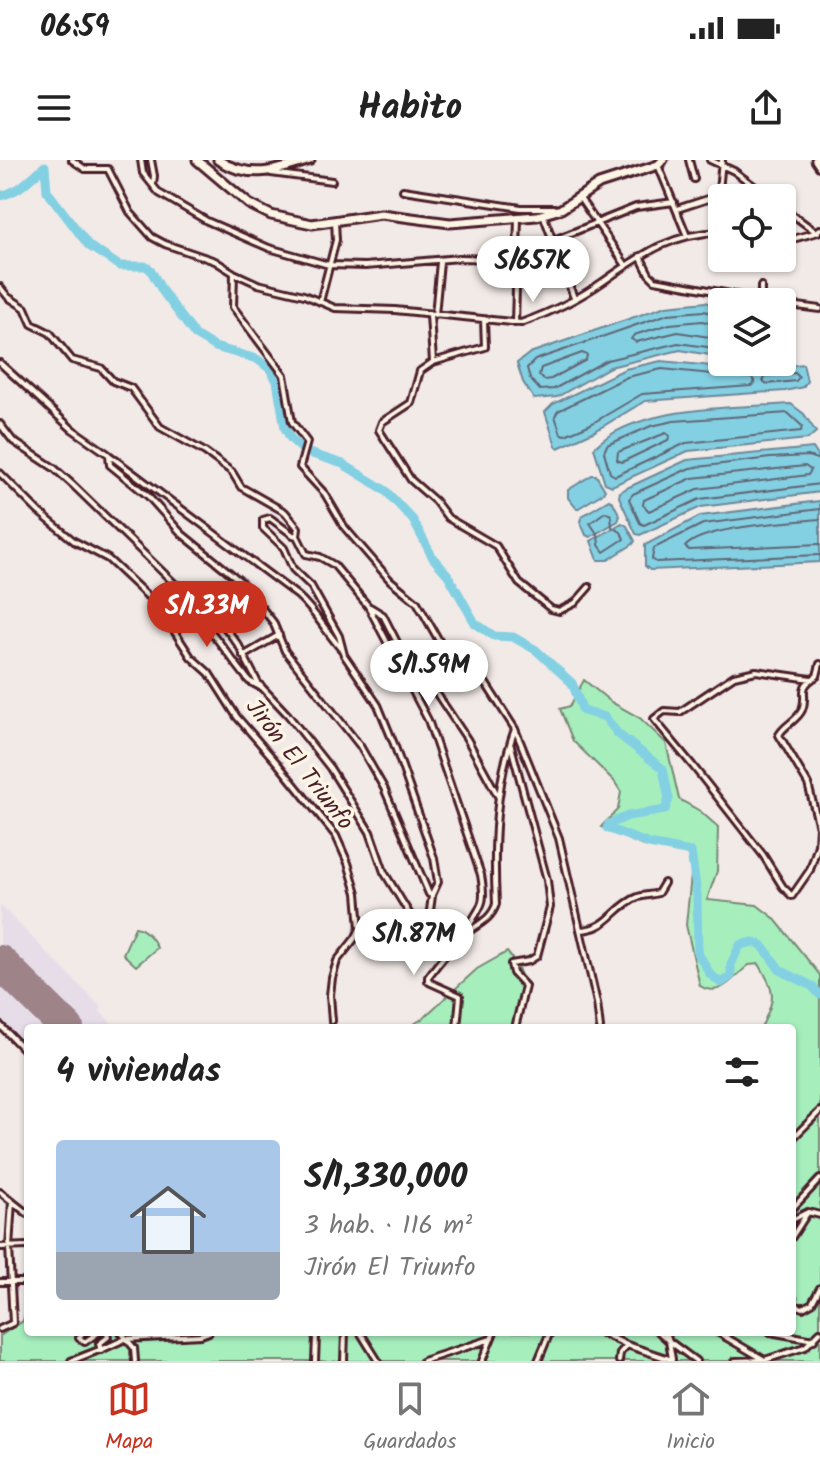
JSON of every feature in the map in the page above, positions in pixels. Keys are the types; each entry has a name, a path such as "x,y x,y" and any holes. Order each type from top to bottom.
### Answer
{"highway":[{"path":"197,160 237,196 271,215 312,224 381,214 450,223 543,214 561,209 599,184 660,163"},
{"path":"218,160 255,174 310,160"},
{"path":"226,160 232,167"},
{"path":"816,160 820,166"}],"street":[{"path":"72,160 85,169 108,169 130,212 152,237 215,261 258,284 349,310 395,310 515,323 540,316 603,282 652,247 708,233"},
{"path":"141,160 143,173 159,193 234,234 293,257 329,265 365,266 493,257 516,261 537,255 554,240 636,207 674,202"},
{"path":"151,160 153,184"},
{"path":"689,160 694,179"},
{"path":"710,160 721,162 751,184"},
{"path":"718,184 721,162"},
{"path":"660,163 687,236"},
{"path":"268,173 332,181"},
{"path":"403,190 521,208 561,209"},
{"path":"579,197 625,264"},
{"path":"677,209 708,199"},
{"path":"543,214 574,298"},
{"path":"796,216 819,231"},
{"path":"515,323 518,218"},
{"path":"320,302 336,240 335,221"},
{"path":"796,238 819,231"},
{"path":"640,256 655,280 708,290"},
{"path":"433,362 433,315 440,261"},
{"path":"234,273 233,307 287,382 292,422 307,442 300,467 325,494 345,528 390,580 417,602 442,646 471,665 481,676 515,729 559,838 600,1024"},
{"path":"0,287 8,297 25,308 32,324 50,333 68,357 101,368 113,381 131,388 167,433 205,452 232,472 247,491 285,512 298,528 297,536 306,554 334,565 368,606 428,720 481,875 483,904 465,934 428,977 431,983 460,996 457,1024"},
{"path":"796,306 820,309"},
{"path":"484,320 486,344 482,349 433,362 420,371 411,403 382,422 379,430 411,480 435,501 453,523 496,546 519,583 551,609 566,609 589,587"},
{"path":"0,363 72,429 316,612 327,633 342,650 378,705 434,858 438,882 432,895 426,939 390,950 390,943 408,928 409,913 384,872 370,832 330,768 263,689 239,646 209,606 175,584"},
{"path":"0,424 13,441 54,468 73,485 175,584 249,681 263,689"},
{"path":"109,455 110,465 148,496 182,534 240,581 273,622 285,651 360,746 384,788 432,895"},
{"name":"Jirón El Triunfo","path":"0,473 39,512 74,541 108,559 158,606 191,657 209,673 237,717 336,836 348,863 360,919 356,937 337,961 332,978 332,1021"},
{"path":"297,536 270,518 263,520 263,528 284,548 293,569 311,586 339,636 342,650"},
{"path":"368,606 383,615 406,660 435,691 467,739 499,798"},
{"path":"243,656 280,635"},
{"path":"811,679 756,671 734,676 680,712 664,711 654,719 792,896 810,870 818,845 819,827 808,784 779,735 801,712 804,687 817,676 820,664"},
{"path":"465,934 494,912 496,904 496,820 502,771 515,729"},
{"path":"510,743 544,870 550,907 537,956 529,961 511,964 513,973 525,986 516,1024"},
{"path":"580,930 603,925 637,898 662,890 664,883"},
{"path":"0,1025 24,1050"},
{"path":"796,1135 820,1111"},
{"path":"796,1205 820,1179"},
{"path":"0,1192 24,1211"},
{"path":"0,1329 13,1323 9,1282 12,1201"},
{"path":"796,1231 808,1212"},
{"path":"796,1218 808,1212 820,1215"},
{"path":"0,1247 24,1246"},
{"path":"0,1282 24,1282"},
{"path":"796,1305 803,1308 812,1303 820,1288"},
{"path":"735,1361 766,1361 805,1347 820,1332"},
{"path":"99,1350 100,1342 108,1336"},
{"path":"123,1336 134,1348 135,1361"},
{"path":"71,1361 106,1350 125,1339 182,1336"},
{"path":"315,1336 315,1361"},
{"path":"344,1361 345,1336"},
{"path":"362,1336 376,1360"},
{"path":"482,1361 492,1336"},
{"path":"538,1361 548,1336"},
{"path":"608,1336 672,1361 667,1336"},
{"path":"663,1336 696,1361"},
{"path":"724,1336 766,1361"},
{"path":"792,1336 814,1340"},
{"path":"423,1361 491,1339"},
{"path":"619,1361 620,1353 627,1345"},
{"path":"91,1354 94,1361"}],"shaded area":[{"path":"0,905 102,1008 100,1011 112,1024 24,1024 24,1042 0,1019"}],"green space":[{"path":"584,680 611,702 640,718 666,743 679,799 700,811 718,827 717,871 707,900 757,905 774,918 820,975 820,1361 0,1361 0,1336 24,1317 24,1336 796,1336 796,1024 763,1024 772,996 759,964 749,965 721,988 714,990 700,986 686,925 692,865 689,854 670,847 643,846 601,827 618,809 621,792 614,781 573,741 560,709 570,706"},
{"path":"135,927 148,934 157,948 136,966 123,954"},
{"path":"507,952 514,961 523,988 520,1024 414,1024 422,1019 477,969"}],"water":[{"path":"708,303 708,355 680,350 610,367 557,397 534,399 523,382 517,363 530,353 666,306"},
{"path":"661,361 708,366 708,376 796,376 796,365 803,364 807,381 803,387 785,391 645,401 595,431 558,448 545,412 553,404 625,369"},
{"path":"791,404 804,414 816,432 808,439 688,451 612,486 605,483 594,448 612,434 634,424 687,411"},
{"path":"813,448 820,459 820,492 701,507 640,535 636,534 619,497 620,492 629,487 687,460"},
{"path":"596,475 605,490 577,509 568,498 568,490"},
{"path":"609,500 620,516 618,521 590,537 586,535 580,521 582,516"},
{"path":"820,501 820,562 650,570 645,566 645,545 700,516"},
{"path":"622,523 635,541 608,560 598,560 591,541"}],"waterway":[{"path":"0,196 19,188 45,166 47,191 89,246 120,266 145,266 150,269 195,335 215,347 257,359 270,369 277,381 285,428 291,439 305,452"},
{"path":"306,452 343,464 385,490 413,520 433,558 448,575 475,623 494,636 513,637 536,650 572,683 583,711 605,717 618,734 663,769 669,799 665,810 628,816 609,824 607,828 649,844 691,852 697,894 698,953 710,974 721,983 731,976 731,964 740,945 753,942 762,945 780,970 812,986 820,995"}],"runway":[{"path":"0,962 63,1024"}]}
